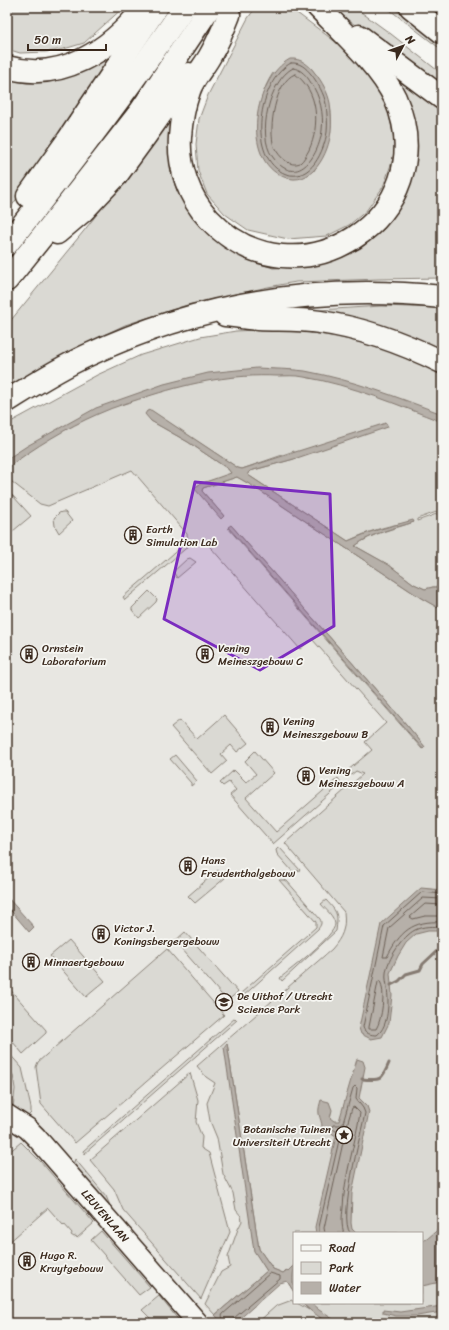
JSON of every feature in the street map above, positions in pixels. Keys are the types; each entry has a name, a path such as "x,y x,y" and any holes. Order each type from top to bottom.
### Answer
{"highway":[{"path":"7,67 33,71 53,70 72,65 93,55 111,42 136,18 145,7"},
{"path":"7,226 68,140 157,7"},
{"path":"7,244 91,138 184,7"},
{"path":"225,10 212,53 189,90 180,138 183,169 195,200 204,214 226,235 239,243 270,255 288,257 307,256 330,250 351,240 365,230 388,206 400,180 406,157 402,118 394,98 382,77 319,7"},
{"path":"319,7 442,98"},
{"path":"411,7 442,32"},
{"path":"424,7 442,18"},
{"path":"7,280 25,258 83,211 116,176 146,135 225,10"},
{"path":"7,401 38,382 92,353 155,328 208,312 266,300 308,295 379,292 442,296"},
{"path":"208,312 258,319 286,319 319,322 357,329 416,349 442,362"}],"main road":[{"name":"LEUVENLAAN","path":"7,1115 27,1128 36,1137 198,1323"}],"highlighted area":[{"path":"195,482 330,494 334,626 260,670 164,619"}],"shaded area":[{"name":"De Uithof / Utrecht Science Park","path":"126,421 442,770 442,1323 7,1323 7,426"}],"green space":[{"path":"7,7 124,7 84,43 64,49 46,52 20,53 7,49"},
{"path":"256,7 289,7 337,43 353,58 385,96 395,143 393,159 383,187 366,211 349,225 327,236 288,239 248,230 225,214 207,194 198,171 196,144 199,119 208,95 248,18","holes":["311,68 320,81 330,106 331,118 327,144 314,171 257,125 260,104 266,85 273,73"]},
{"path":"330,7 354,7 391,34 442,74 442,90 404,60"},
{"path":"386,7 392,7 442,45 442,50"},
{"path":"136,24 7,213 7,70 24,74"},
{"path":"383,67 416,89 442,110 442,278 296,282 187,305 125,325 72,350 7,390 7,325 83,232 171,119 171,173 177,191 195,217 214,238 243,258 273,268 299,267 317,264 342,257 361,248 384,229 398,202 408,171"},
{"path":"381,306 442,308 442,356 288,312"},
{"path":"274,329 292,330 326,335 378,347 415,360 442,372 442,510 417,519 417,521 442,512 442,587 425,589 414,584 389,565 355,546 383,532 414,522 380,528 348,541 248,475 250,471 294,459 294,451 242,469 238,468 151,411 151,421 188,442 228,469 232,474 200,484 195,488 224,516 202,491 203,488 237,477 421,598 442,610 442,1323 333,1323 319,1317 328,1323 257,1323 276,1306 292,1300 293,1304 299,1304 309,1310 303,1304 423,1304 423,1232 293,1232 293,1290 287,1281 286,1270 283,1273 273,1269 259,1249 227,1043 254,1250 267,1271 215,1315 205,1304 221,1272 230,1267 228,1257 242,1221 241,1216 236,1210 233,1193 223,1174 217,1138 210,1121 207,1103 215,1083 206,1077 197,1066 332,949 341,937 344,928 344,912 285,843 363,774 356,771 351,775 347,771 372,750 365,742 386,723 312,639 300,649 204,540 191,544 125,600 123,597 188,541 187,534 132,470 48,506 40,504 7,478 7,424 97,375 141,355 200,337 236,331","holes":["231,525 425,747 422,749 228,528"]},
{"path":"8,493 13,496 31,516 7,536"},
{"path":"62,512 65,512 72,521 59,533 55,526 54,518"},
{"path":"190,558 196,562 177,578 174,571"},
{"path":"149,591 157,599 156,602 139,618 132,608"},
{"path":"224,715 248,743 237,752 231,745 221,754 227,761 212,774 171,727 180,720 197,739"},
{"path":"255,751 274,773 246,798 276,832 338,778 340,781 340,785 338,787 273,844 230,795 236,790 229,782 223,786 220,783 234,770 246,782 256,774 245,761"},
{"path":"175,755 197,781 191,786 191,783 170,759"},
{"path":"280,848 300,870 293,872 277,854 276,850"},
{"path":"218,870 225,878 195,903 188,896"},
{"path":"279,880 287,881 320,919 321,924 318,929 242,997 240,994 316,927 316,922"},
{"path":"326,900 336,914 336,931 282,981 280,978 312,952 333,929 335,924 333,918 321,904"},
{"path":"185,932 238,992 227,1001 175,941"},
{"path":"69,940 105,981 86,997 50,956"},
{"path":"167,949 224,1015 75,1143 41,1104 36,1067 38,1062"},
{"path":"7,986 46,1030 46,1033 23,1054 7,1035"},
{"path":"235,1018 237,1020 84,1154 83,1151"},
{"path":"7,1051 22,1068 31,1108 31,1113 26,1118 13,1108 15,1089 13,1075 7,1065"},
{"path":"190,1073 198,1100 196,1122 202,1137 201,1148 209,1153 230,1232 201,1299 123,1210 114,1189 90,1160"},
{"path":"21,1142 41,1162 94,1223 77,1238 76,1236 74,1237 71,1235 72,1233 48,1208 7,1244 7,1154"},
{"path":"75,1159 106,1196 113,1213 73,1165"},
{"path":"101,1231 150,1287 139,1295 91,1240"},
{"path":"159,1296 181,1323 155,1323 142,1310"}],"water":[{"path":"290,59 298,60 307,65 313,70 320,80 329,99 331,121 330,140 323,158 311,173 303,178 294,179 284,177 270,168 261,154 257,137 257,119 261,100 268,83 278,69"},
{"path":"257,368 305,371 358,384 442,414 442,422 374,396 340,385 301,376 245,376 214,380 168,390 104,411 51,438 7,468 7,459 27,446 96,408 164,384 208,373"},
{"path":"151,410 238,468 242,469 386,423 388,427 294,459 250,471 248,475 348,541 370,532 413,520 414,522 376,534 361,541 355,546 389,565 414,584 425,589 442,587 442,610 421,598 237,477 203,488 202,491 224,516 221,519 194,488 200,484 231,473 228,469 188,442 151,421 145,414 147,411"},
{"path":"231,525 406,724 425,747 423,749 228,527"},
{"path":"421,888 442,890 442,931 428,931 416,934 406,943 390,973 392,995 389,1023 382,1037 371,1039 361,1034 359,1028 381,924"},
{"path":"7,897 34,927 29,932 7,906"},
{"path":"227,1043 259,1249 273,1269 283,1273 287,1270 288,1271 293,1266 293,1290 287,1281 280,1283 235,1323 222,1323 215,1315 267,1271 254,1251 224,1047"},
{"path":"357,1059 363,1061 365,1067 359,1098 367,1106 369,1112 352,1193 351,1223 352,1229 355,1232 316,1232 315,1227 336,1136 322,1127 319,1114 321,1100 329,1102 332,1110 330,1118 334,1121 339,1121"},
{"path":"442,1226 442,1280 423,1286 423,1241"},
{"path":"303,1304 312,1304 339,1323 328,1323"},
{"path":"442,1306 442,1312 417,1316 396,1316 383,1313 383,1310 400,1312"}],"waterway":[{"path":"391,985 399,981 406,974 420,970 423,964 438,950 442,954"},
{"path":"362,1079 373,1080 380,1078 389,1063"}],"place":[{"name":"Earth Simulation Lab","path":"133,535"},
{"name":"Ornstein Laboratorium","path":"29,654"},
{"name":"Vening Meineszgebouw C","path":"205,654"},
{"name":"Vening Meineszgebouw B","path":"270,727"},
{"name":"Vening Meineszgebouw A","path":"306,776"},
{"name":"Hans Freudenthalgebouw","path":"188,866"},
{"name":"Victor J. Koningsbergergebouw","path":"101,934"},
{"name":"Minnaertgebouw","path":"31,962"},
{"name":"De Uithof / Utrecht Science Park","path":"224,1002"},
{"name":"Botanische Tuinen Universiteit Utrecht","path":"344,1135"},
{"name":"Hugo R. Kruytgebouw","path":"27,1261"}]}
